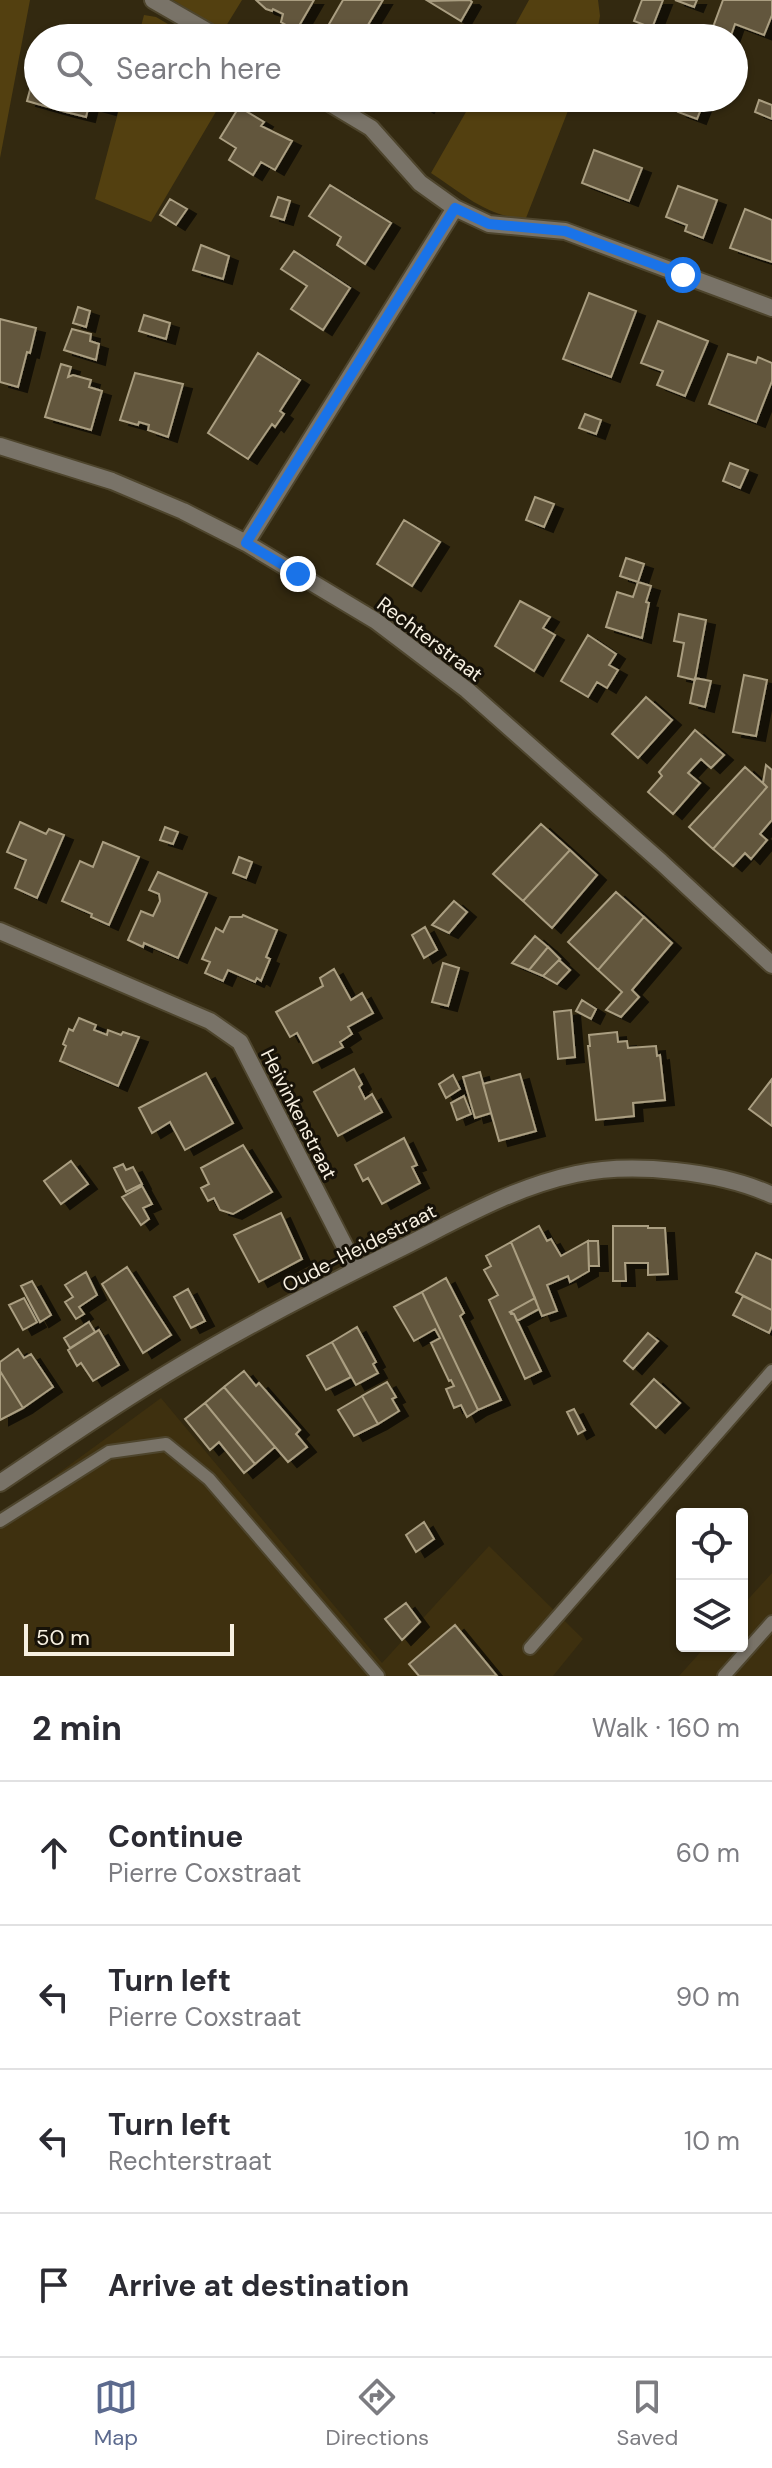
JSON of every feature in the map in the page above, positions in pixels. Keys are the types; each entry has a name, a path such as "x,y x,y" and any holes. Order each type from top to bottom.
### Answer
{"street":[{"path":"153,0 195,24"},
{"path":"344,112 371,128 420,183 455,208 489,224 565,231 772,308"},
{"path":"246,543 455,208"},
{"name":"Rechterstraat","path":"0,446 112,481 183,511 246,543 376,621 467,690 772,965"},
{"name":"Heivinkenstraat","path":"0,931 210,1021 240,1042 357,1270"},
{"name":"Oude-Heidestraat","path":"0,1483 143,1388 357,1270 510,1194 577,1174 633,1169 690,1172 753,1187 772,1195"}],"lane":[{"path":"530,1648 772,1371"},
{"path":"0,1521 109,1452 166,1444 209,1479 378,1676"},
{"path":"724,1676 772,1622"}],"shaded area":[{"path":"0,0 30,0 24,24 0,158"},
{"path":"173,0 242,0 227,24 212,24"},
{"path":"529,0 598,0 599,24 516,24"},
{"path":"144,15 168,24 142,24"},
{"path":"118,112 216,112 151,222 95,199"},
{"path":"466,112 568,112 526,218 488,209 431,173"},
{"path":"161,1398 382,1663 489,1546 583,1639 553,1676 0,1676 0,1516"},
{"path":"772,1573 772,1676 679,1676 701,1652 748,1652 748,1599"}],"building":[{"path":"256,0 314,0 300,24 284,24 281,22 283,14 266,9"},
{"path":"343,0 383,0 369,24 329,24"},
{"path":"642,0 663,0 654,24 634,21"},
{"path":"675,0 697,0 694,7"},
{"path":"723,0 772,0 772,15 764,35 748,29 748,24 714,24"},
{"path":"428,1 472,2 461,21"},
{"path":"759,100 772,105 772,119 755,112"},
{"path":"66,112 87,112 86,117"},
{"path":"236,112 247,112 264,122 261,126 292,141 275,170 261,162 253,175 229,160 236,148 220,138"},
{"path":"678,112 700,112 697,119"},
{"path":"594,150 642,168 629,201 582,183"},
{"path":"330,185 391,223 365,264 337,245 341,237 309,216"},
{"path":"678,186 717,200 703,238 685,231 687,225 666,217"},
{"path":"278,197 290,201 284,220 271,216"},
{"path":"170,199 187,209 176,225 160,215"},
{"path":"745,209 772,220 772,262 730,248"},
{"path":"201,245 229,256 223,279 193,270"},
{"path":"294,251 350,288 323,330 291,309 307,286 281,269"},
{"path":"589,293 636,311 611,377 563,359"},
{"path":"78,307 90,311 86,327 73,323"},
{"path":"144,315 170,323 166,339 139,331"},
{"path":"0,319 36,328 18,387 0,382"},
{"path":"658,321 708,341 685,396 657,385 663,371 641,363"},
{"path":"72,329 91,334 90,341 99,344 96,360 64,350"},
{"path":"258,353 300,380 280,411 284,414 275,427 272,424 248,459 208,433"},
{"path":"728,354 756,363 758,357 772,363 772,381 756,422 709,404"},
{"path":"61,364 71,367 68,377 73,375 91,380 89,387 102,391 91,430 45,417"},
{"path":"135,373 183,384 168,437 148,430 149,425 120,420"},
{"path":"585,414 601,420 596,434 579,428"},
{"path":"730,463 748,470 740,488 723,481"},
{"path":"535,497 554,504 544,527 526,520"},
{"path":"404,520 440,542 412,586 377,564"},
{"path":"626,558 644,564 638,582 620,576"},
{"path":"638,582 651,586 642,638 606,627 617,592 633,597"},
{"path":"520,601 550,617 543,628 555,635 534,671 495,646"},
{"path":"679,614 706,620 695,680 678,676 684,643 674,641"},
{"path":"588,635 616,654 609,665 618,670 607,688 597,682 588,697 561,681"},
{"path":"744,675 767,680 756,736 733,732"},
{"path":"695,678 711,681 705,707 690,703"},
{"path":"646,697 672,720 638,758 612,734"},
{"path":"695,730 724,755 711,768 701,759 688,773 700,783 673,814 648,792 662,776 659,772"},
{"path":"766,765 772,770 772,820 760,834 767,840 751,859 745,853 733,866 713,849 767,787 763,783"},
{"path":"745,767 767,787 713,849 689,827"},
{"path":"20,822 46,834 49,829 64,835 37,898 15,888 26,860 7,852"},
{"path":"541,824 570,850 523,901 493,874"},
{"path":"165,827 178,832 173,844 160,840"},
{"path":"103,842 139,857 109,925 62,901 80,861 93,867"},
{"path":"570,850 597,875 552,928 523,901"},
{"path":"239,857 252,862 246,878 233,873"},
{"path":"158,872 207,893 178,958 144,943 143,947 128,940 141,911 153,916 160,901 159,894 149,890"},
{"path":"616,892 644,917 598,970 568,942"},
{"path":"454,901 467,912 449,933 432,925"},
{"path":"243,915 277,930 266,957 270,959 261,981 257,978 255,982 228,970 223,981 205,973 210,962 202,959 216,928 223,932 230,917"},
{"path":"644,917 672,943 632,990 639,997 621,1017 606,1010 622,992 598,970"},
{"path":"425,927 437,950 424,958 412,935"},
{"path":"535,936 548,947 529,970 512,963"},
{"path":"548,947 560,959 543,976 529,970"},
{"path":"559,960 570,970 557,984 543,976"},
{"path":"443,963 459,968 448,1006 432,1002"},
{"path":"334,969 351,1000 362,993 373,1013 348,1027 352,1034 340,1042 343,1047 313,1063 297,1033 290,1037 276,1012 323,986 320,978"},
{"path":"582,1000 596,1009 591,1019 576,1011"},
{"path":"571,1010 575,1057 558,1059 554,1012"},
{"path":"79,1018 96,1025 94,1030 107,1035 108,1030 139,1037 118,1086 60,1061 69,1029 73,1031"},
{"path":"617,1032 618,1042 627,1041 628,1048 656,1046 657,1056 660,1055 665,1100 633,1103 634,1116 596,1120 589,1035"},
{"path":"354,1069 365,1099 372,1094 382,1112 338,1136 314,1092"},
{"path":"480,1072 491,1113 475,1118 463,1077"},
{"path":"206,1073 233,1123 185,1150 170,1122 152,1133 139,1108"},
{"path":"520,1074 536,1131 499,1141 483,1084"},
{"path":"453,1075 460,1089 446,1098 439,1084"},
{"path":"772,1079 772,1126 749,1109"},
{"path":"464,1096 471,1114 457,1120 451,1103"},
{"path":"404,1138 417,1165 412,1167 420,1183 382,1204 368,1178 363,1181 355,1165"},
{"path":"243,1145 272,1192 233,1214 220,1210 214,1198 208,1201 201,1188 209,1184 201,1168"},
{"path":"71,1161 88,1184 61,1204 44,1181"},
{"path":"123,1164 126,1170 133,1167 142,1184 126,1192 114,1168"},
{"path":"142,1186 152,1204 143,1208 149,1219 141,1225 122,1197"},
{"path":"281,1213 302,1259 259,1282 234,1235"},
{"path":"539,1226 547,1241 551,1239 561,1256 588,1241 589,1271 570,1282 568,1276 547,1285 557,1311 542,1316 511,1242"},
{"path":"613,1226 665,1228 668,1274 648,1275 648,1263 625,1263 626,1281 613,1281"},
{"path":"588,1241 598,1241 599,1266 589,1266"},
{"path":"511,1242 535,1298 510,1312 514,1314 541,1371 525,1379 489,1300 498,1295 484,1270 491,1266 486,1256"},
{"path":"756,1253 772,1260 772,1310 736,1292"},
{"path":"127,1267 171,1335 143,1353 102,1284"},
{"path":"86,1272 97,1295 79,1307 84,1314 76,1319 65,1302 73,1297 65,1285"},
{"path":"446,1278 464,1313 460,1316 501,1400 478,1410 422,1292"},
{"path":"32,1281 51,1315 40,1322 21,1286"},
{"path":"188,1289 205,1321 191,1328 174,1297"},
{"path":"422,1292 478,1410 467,1417 461,1405 454,1408 446,1389 454,1386 431,1343 440,1338 435,1329 414,1341 394,1307"},
{"path":"743,1296 772,1310 769,1333 733,1315"},
{"path":"24,1298 37,1322 23,1330 9,1305"},
{"path":"535,1298 539,1309 517,1321 510,1312"},
{"path":"89,1322 95,1332 70,1348 64,1338"},
{"path":"357,1327 376,1362 373,1364 378,1373 356,1385 332,1342"},
{"path":"99,1330 119,1365 93,1381 81,1363 77,1366 68,1350"},
{"path":"648,1333 658,1341 633,1369 624,1361"},
{"path":"332,1342 351,1377 326,1390 307,1356"},
{"path":"18,1349 24,1358 31,1354 53,1387 23,1408 0,1371 0,1362"},
{"path":"0,1371 23,1408 0,1420"},
{"path":"244,1371 256,1386 259,1383 300,1430 296,1434 307,1447 288,1462 224,1387"},
{"path":"654,1379 680,1403 656,1428 631,1404"},
{"path":"387,1382 396,1397 392,1399 399,1411 378,1424 362,1396"},
{"path":"224,1387 275,1447 255,1464 205,1403"},
{"path":"362,1396 378,1424 354,1436 338,1410"},
{"path":"205,1403 255,1464 244,1473 219,1442 210,1450 185,1419"},
{"path":"574,1409 585,1430 578,1434 567,1412"},
{"path":"424,1522 434,1539 416,1552 406,1535"},
{"path":"406,1603 420,1622 402,1640 385,1619"},
{"path":"455,1625 497,1676 419,1676 409,1664"}],"route":[{"path":"298,574 246,543 455,208 489,224 565,231 683,275"}]}
